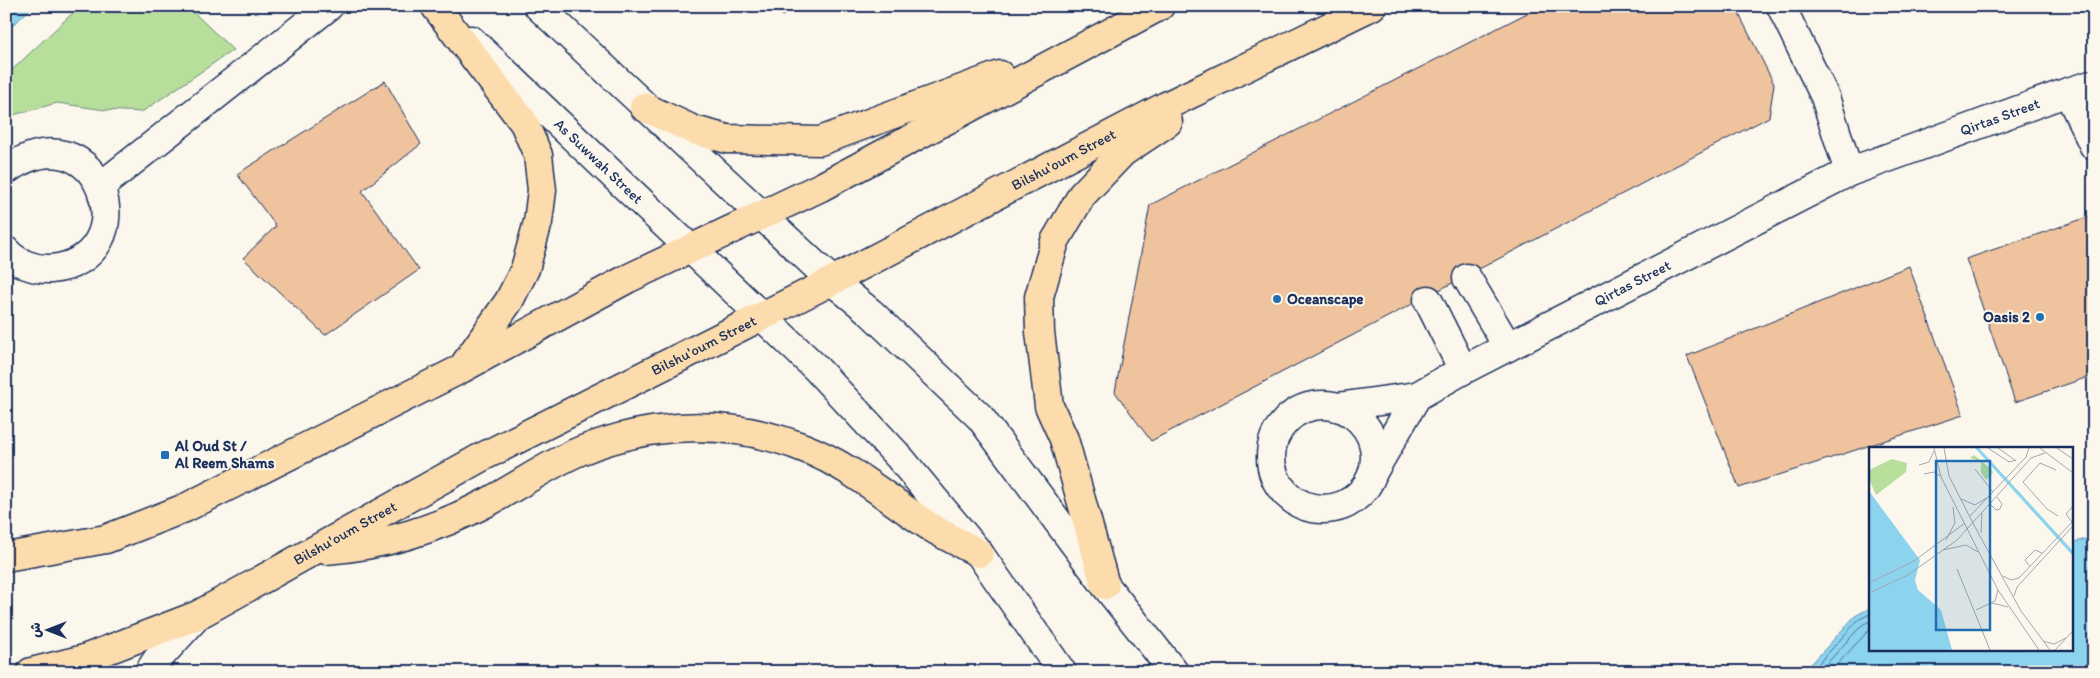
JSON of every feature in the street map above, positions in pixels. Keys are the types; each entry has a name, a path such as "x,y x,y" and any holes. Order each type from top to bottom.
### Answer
{"main road":[{"path":"435,6 524,123 538,155 542,190 538,222 525,268 509,301 462,369"},
{"path":"6,556 106,539 185,508 462,369 627,279 821,187 1160,6"},
{"name":"Bilshu'oum Street","path":"31,672 84,659 198,615 480,458 832,281 1208,85 1372,6"},
{"path":"644,107 694,130 727,139 820,141 1091,43"},
{"path":"1105,585 1064,439 1048,406 1040,332 1039,297 1055,241 1082,195 1123,152 1180,113 1208,85"},
{"path":"314,551 386,542 420,532 454,519 487,503 579,451 625,435 683,427 722,427 765,434 806,448 845,468 934,529 979,553"}],"street":[{"path":"100,186 329,6"},
{"name":"As Suwwah Street","path":"435,6 689,250 762,315 815,367 900,458 979,553 1062,672"},
{"path":"538,6 832,281 870,312 980,418 1105,585 1174,672"},
{"path":"1781,6 1825,97 1850,172"},
{"path":"2081,88 2094,146"},
{"name":"Qirtas Street","path":"1337,407 1417,396 1463,370 1850,172 2081,88"},
{"path":"6,170 21,160 39,154 57,154 75,160 90,170 100,186 106,205 104,225 96,244 83,259 65,268 44,270 25,265 6,251"},
{"path":"1467,278 1508,347"},
{"path":"1428,300 1463,370"},
{"path":"1372,473 1375,456 1372,440 1364,425 1352,413 1337,407 1320,405 1303,409 1288,418 1278,431 1272,448 1272,465 1277,482 1288,495 1302,505 1319,509 1336,507 1352,501 1364,489 1417,396"},
{"path":"149,672 156,661 198,615"}],"green space":[{"path":"80,6 187,6 233,50 142,112 105,110 57,103 6,117 6,79 11,71"}],"water":[{"path":"6,6 33,6 6,32"},
{"path":"2094,537 2094,672 1804,672 1855,616 1869,609 1869,650 2072,650 2072,543"}],"building":[{"path":"772,6 793,6 783,16"},
{"name":"Oceanscape","path":"1541,6 1735,6 1774,84 1769,117 1151,441 1115,392 1150,205"},
{"path":"385,81 421,144 362,191 419,270 325,335 243,258 276,226 237,174"},
{"name":"Oasis 2","path":"2094,215 2094,375 2015,402 1966,259"},
{"path":"1909,266 1963,415 1739,488 1687,356"}],"place":[{"name":"Oceanscape","path":"1277,299"},
{"name":"Oasis 2","path":"2040,317"},
{"name":"Al Oud St / Al Reem Shams","path":"165,455"}]}
